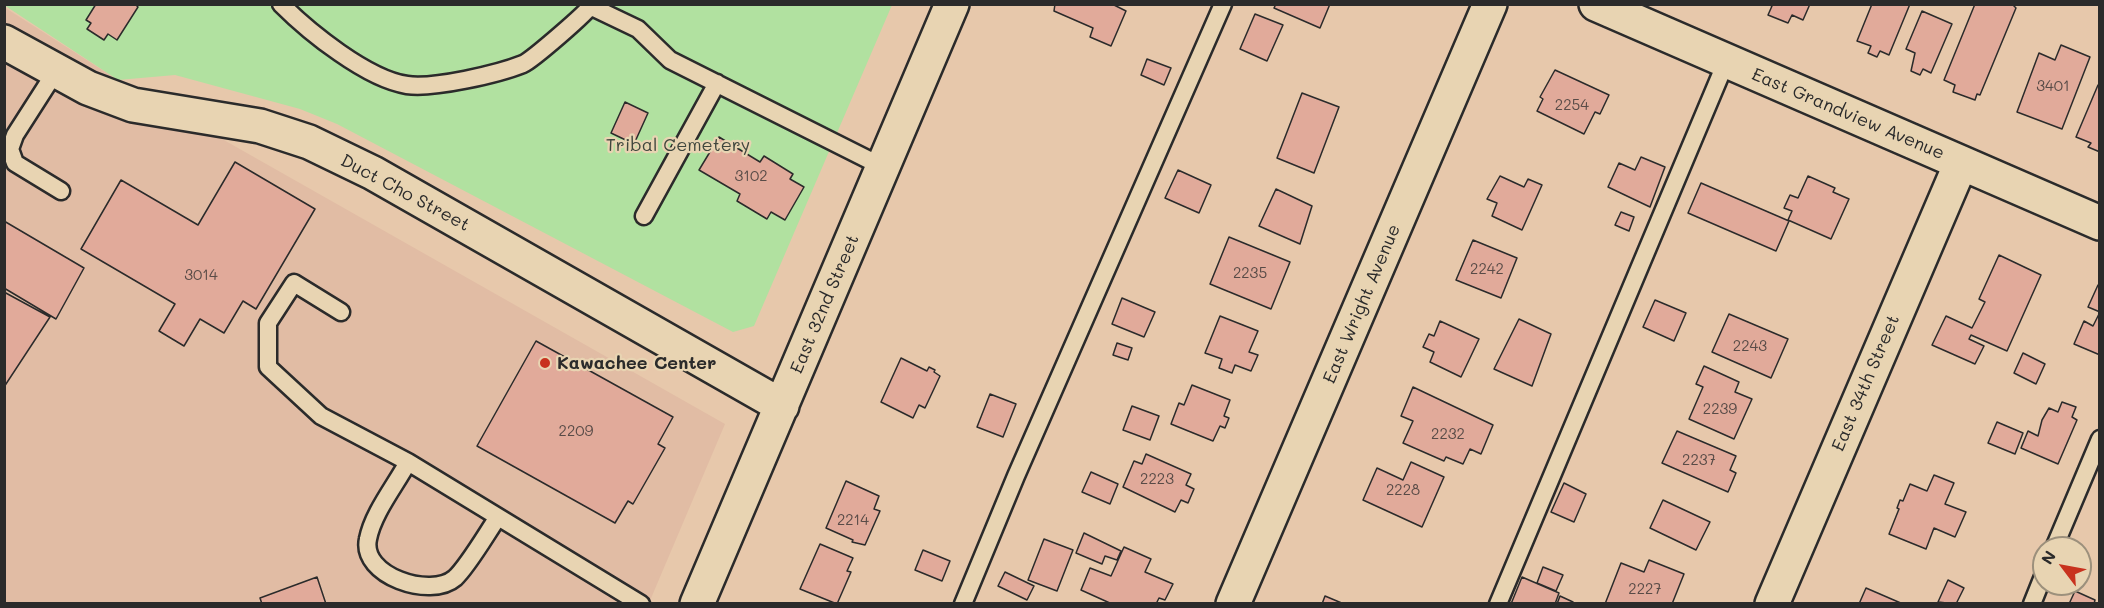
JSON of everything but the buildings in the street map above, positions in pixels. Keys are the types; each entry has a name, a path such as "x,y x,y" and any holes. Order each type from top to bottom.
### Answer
{"street":[{"name":"East 32nd Street","path":"697,603 952,4"},
{"name":"East Wright Avenue","path":"1233,603 1490,4"},
{"name":"East Grandview Avenue","path":"1596,4 2100,223"},
{"name":"Duct Cho Street","path":"4,42 56,71 133,105 260,126 309,142 384,178 782,406"},
{"name":"East 34th Street","path":"1772,603 1960,163"}],"lane":[{"path":"281,4 311,34 384,78 407,85 440,85 525,63 592,6 638,29 670,60 883,166"},
{"path":"963,603 1016,476 1223,4"},
{"path":"1498,603 1726,62"},
{"path":"56,71 15,135 10,149 15,163 61,190"},
{"path":"644,216 717,84"},
{"path":"341,312 294,283 268,323 268,367 321,416 408,462 641,603"},
{"path":"2059,536 2100,439"},
{"path":"408,462 372,526 367,542 370,556 394,579 429,587 455,578 498,517"}],"shaded area":[{"path":"4,7 118,80 725,424 649,603 5,603"}],"green space":[{"name":"Tribal Cemetery","path":"4,5 892,5 754,326 733,332 337,124 300,109 175,75 118,80"}],"place":[{"name":"Kawachee Center","path":"545,363"}]}
